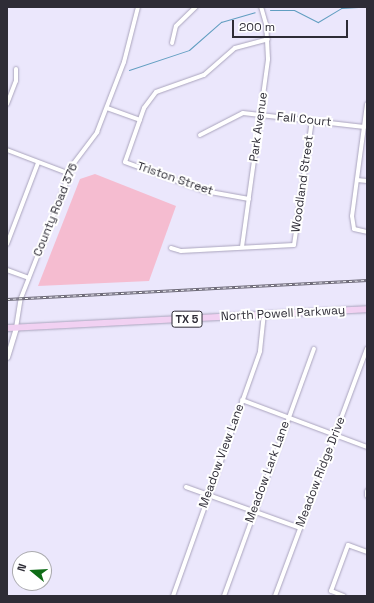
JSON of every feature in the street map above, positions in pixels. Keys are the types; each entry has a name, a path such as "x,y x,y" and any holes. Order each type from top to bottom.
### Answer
{"main road":[{"name":"North Powell Parkway","path":"7,328 367,309"}],"street":[{"name":"County Road 376","path":"16,328 29,278 70,174 97,132 107,108 138,7"},
{"path":"172,42 176,26 196,7"},
{"name":"Park Avenue","path":"242,247 260,115 268,39 261,7"},
{"path":"107,108 140,120 156,92 204,75 235,48 268,39"},
{"path":"7,104 16,81 16,69"},
{"path":"367,104 352,216 354,229 367,232"},
{"name":"Fall Court","path":"200,135 238,114 312,120 364,127"},
{"name":"Triston Street","path":"140,120 125,162 205,191 249,199"},
{"name":"Woodland Street","path":"242,247 294,245 312,120"},
{"path":"7,150 70,174"},
{"path":"7,244 38,162"},
{"path":"357,180 367,181"},
{"path":"171,248 181,251 242,247"},
{"path":"7,270 29,278"},
{"name":"Meadow View Lane","path":"173,596 208,494 262,346 264,315"},
{"path":"7,357 16,328"},
{"name":"Meadow Lark Lane","path":"224,596 253,510 314,349"},
{"name":"Meadow Ridge Drive","path":"275,596 367,349"},
{"path":"242,400 367,447"},
{"path":"186,487 300,528"},
{"path":"367,491 367,496"},
{"path":"344,596 331,591 348,545 367,552"}],"shaded area":[{"path":"95,174 176,206 149,281 38,286 80,179"}],"waterway":[{"path":"270,10 294,10 318,22 341,8 358,7"},
{"path":"129,70 189,50 221,22 255,12"}],"railway":[{"path":"7,299 367,280"}]}
